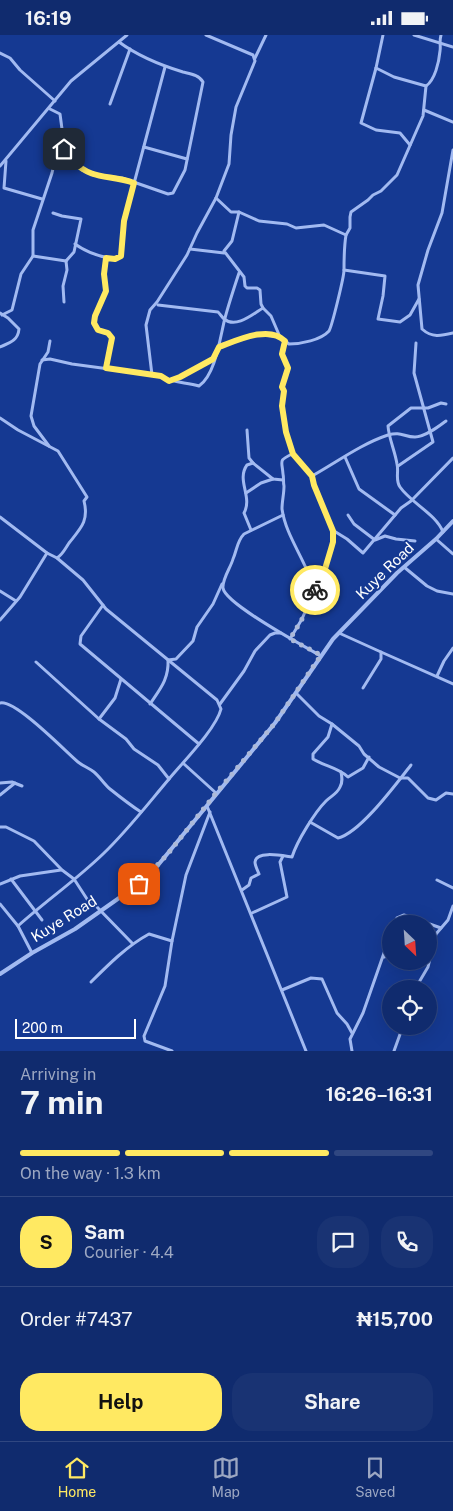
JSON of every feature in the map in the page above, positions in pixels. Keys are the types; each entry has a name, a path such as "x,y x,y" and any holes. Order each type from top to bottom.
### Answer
{"street":[{"path":"0,166 50,109 71,81 127,35"},
{"path":"206,35 253,55 255,58"},
{"path":"152,375 146,325 150,310 158,303 190,249 196,233 216,198 229,164 231,135 236,107 266,35"},
{"path":"383,35 361,123 376,130 400,133 410,145"},
{"path":"414,35 453,47"},
{"path":"239,212 232,241 224,249 225,253 244,277 245,286 260,290 263,307 271,316 280,337 289,344 301,343 322,337 331,328 335,313 344,270 343,261 346,235 350,228 351,212 381,191 397,175 424,110 426,86 433,79 440,53 439,42 441,35"},
{"path":"58,145 82,169 93,175 122,178 168,194 173,193 183,175 203,82 196,76 165,67 119,42"},
{"path":"110,104 130,49"},
{"path":"0,53 10,58 20,70 55,101"},
{"path":"75,244 82,249 106,258 115,259 121,256 124,221 165,67"},
{"path":"376,69 394,77 426,86"},
{"path":"1,314 12,310 21,274 33,256 33,230 52,173 62,129 60,114 50,109"},
{"path":"424,110 453,122"},
{"path":"144,147 187,159"},
{"path":"453,150 442,213 420,278 419,298 421,326 424,332 440,336 453,333"},
{"path":"6,161 4,189 42,199"},
{"path":"448,177 453,178"},
{"path":"216,198 231,212 239,212 259,221 287,224 296,228 324,225 346,235"},
{"path":"53,213 81,219 74,252"},
{"path":"64,302 63,286 67,270 66,261 74,252 82,249"},
{"path":"190,249 225,253"},
{"path":"33,256 66,261"},
{"path":"106,258 104,274 106,291 95,316 94,323 98,330 108,333 112,338 106,368"},
{"path":"344,270 385,276 378,319 400,322 410,315 419,298"},
{"path":"42,360 50,359 72,364 161,376 169,381 186,382 199,386 209,374 219,347 224,319 239,272"},
{"path":"158,303 218,312 224,319 231,322 248,318 263,307"},
{"path":"8,318 9,311"},
{"path":"0,347 18,337 19,329 18,326 1,314"},
{"path":"219,347 256,334 280,337"},
{"path":"49,446 34,426 30,416 40,364 48,352 50,341"},
{"path":"285,341 282,354 288,368 282,387 284,391 282,406 286,432 293,453 312,476 333,531 333,542 322,579 290,639"},
{"path":"398,467 433,442 414,373 416,343"},
{"path":"169,381 213,359"},
{"path":"443,532 436,521 411,501 398,485 396,479 398,467 388,426 414,407 424,408 441,403 446,404"},
{"path":"0,419 62,454 87,497 84,501 83,526 63,554 57,559"},
{"path":"312,476 363,445 400,433 415,437 431,431 446,421"},
{"path":"247,430 248,454 253,463 273,479"},
{"path":"293,453 282,459 281,462 283,515 305,566 309,572 322,579"},
{"path":"345,457 359,489 395,515"},
{"path":"333,531 347,539 363,553 401,508 411,501 453,458"},
{"path":"251,530 244,513 248,506 242,475 247,465 253,463"},
{"path":"246,493 261,483 273,479 283,480"},
{"path":"168,659 176,659 194,641 196,627 213,604 240,538 251,530 283,515"},
{"path":"348,515 354,525 375,539"},
{"path":"0,517 83,580 103,605 220,704"},
{"name":"Kuye Road","path":"0,974 32,953 75,929 139,884 154,870 275,723 321,655 339,633 404,566 436,539 453,521"},
{"path":"375,539 385,536 415,541"},
{"path":"436,539 453,554"},
{"path":"0,620 16,601 47,553"},
{"path":"404,566 427,586 437,591 453,594"},
{"path":"223,583 223,589 230,599 290,639 321,655"},
{"path":"0,591 16,601"},
{"path":"103,605 81,636 80,644 198,744"},
{"path":"18,926 116,841 184,764 217,718 221,709 220,704 259,647 270,635 282,633"},
{"path":"339,633 453,684"},
{"path":"436,676 453,648"},
{"path":"363,687 381,659 381,652"},
{"path":"150,704 168,673 168,659"},
{"path":"36,662 99,719 120,734 134,749 158,765 169,779"},
{"path":"99,719 117,695 121,679"},
{"path":"296,693 319,716 359,746 364,754 379,767 400,778 408,778 428,797 436,800 446,793 453,793"},
{"path":"0,703 4,701 13,706 46,731 77,761 92,770 140,813"},
{"path":"332,724 328,737 312,757 315,761 348,777 363,768 369,757"},
{"path":"184,764 216,793"},
{"path":"310,822 338,838 347,836 371,813 411,765"},
{"path":"242,890 249,885 251,878 259,874 255,864 257,858 266,854 292,857 310,822 327,800 339,790 342,781 341,772"},
{"path":"0,783 12,782 22,786"},
{"path":"0,795 14,783"},
{"path":"207,806 252,913 306,1051"},
{"path":"172,1051 145,1041 144,1036 166,987 172,941 186,875 210,812"},
{"path":"0,827 6,827 34,841 62,870 74,879 87,899 132,943"},
{"path":"252,913 287,897 280,862 283,857"},
{"path":"0,884 11,879 62,870"},
{"path":"11,879 34,912 42,920"},
{"path":"438,880 453,888"},
{"path":"0,904 18,926 32,953"},
{"path":"438,932 448,920 453,906"},
{"path":"91,982 132,943 149,934 172,941"},
{"path":"352,1051 350,1039 382,962"},
{"path":"282,990 311,978 322,979 337,1013 348,1024 353,1034"},
{"path":"394,1051 400,1035"}],"way so far":[{"path":"139,884 167,855 216,793 248,757 275,723 321,655 290,639 302,619 315,590"}],"route":[{"path":"64,149 73,162 93,175 122,178 134,183 122,229 121,256 115,259 106,258 104,274 106,291 95,316 94,323 98,330 108,333 112,338 106,368 161,376 169,381 200,368 213,359 219,347 256,334 280,337 285,341 282,354 288,368 282,387 284,391 282,406 286,432 293,454 312,476 333,531 333,542 322,579 315,590"}]}
